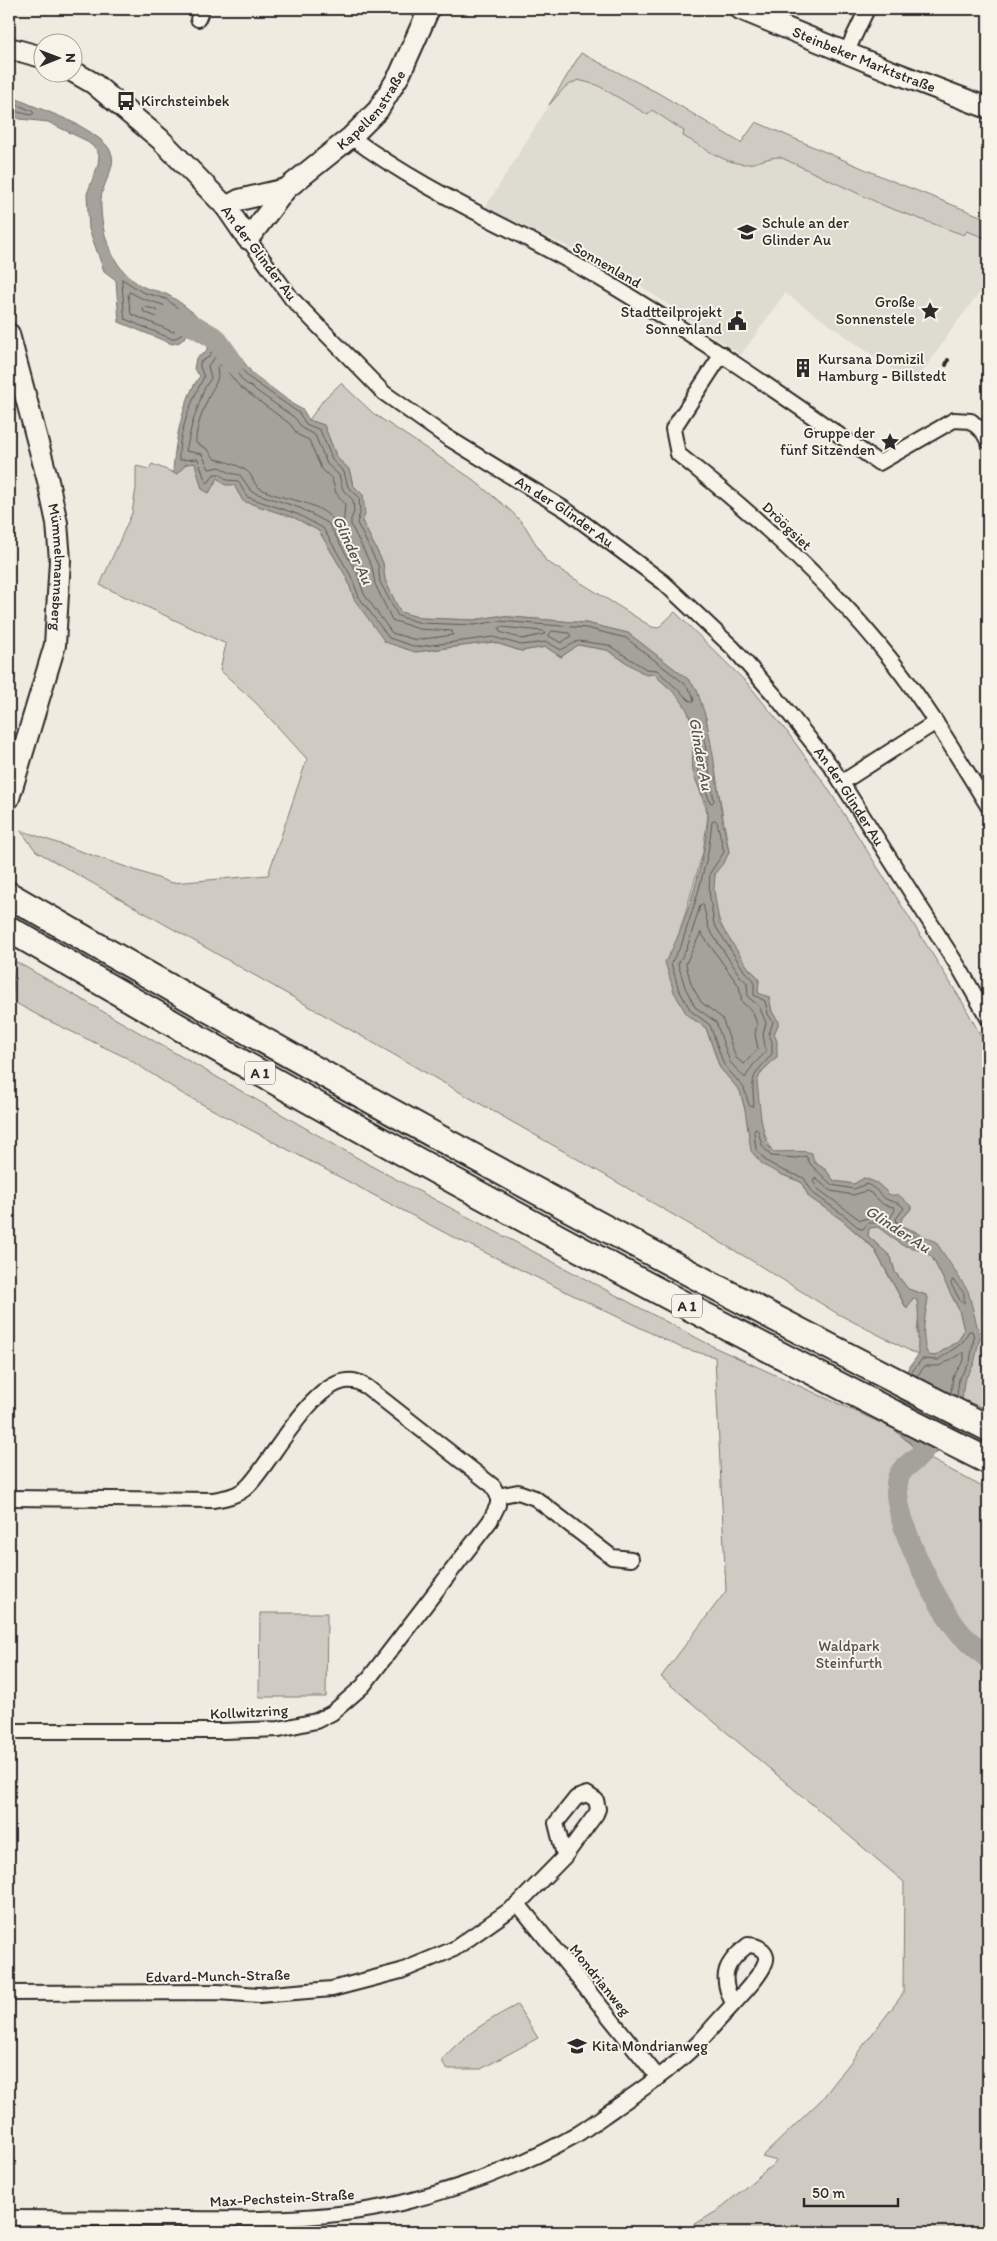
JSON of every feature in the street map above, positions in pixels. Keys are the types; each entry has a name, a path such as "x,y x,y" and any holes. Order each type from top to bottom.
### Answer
{"highway":[{"name":"A 1","path":"9,895 444,1142 868,1367 988,1428"},
{"name":"A 1","path":"9,929 161,1018 513,1214 862,1398 988,1461"}],"street":[{"name":"Kapellenstraße","path":"248,239 286,189 351,137 378,110 400,74 428,9"},
{"name":"Steinbeker Marktstraße","path":"740,9 846,53 988,108"},
{"path":"846,53 867,9"},
{"path":"9,48 32,54"},
{"name":"An der Glinder Au","path":"82,76 93,82 160,139 226,207 292,299 384,393 445,436 566,510 663,582 733,648 776,697 831,766 961,971 988,1018"},
{"name":"Sonnenland","path":"351,137 393,167 442,196 599,278 722,354 879,463 954,420 971,420 983,432 988,441"},
{"name":"Kapellenstraße","path":"226,207 239,200 286,189"},
{"name":"Mümmelmannsberg","path":"9,334 48,481 57,523 60,560 55,646 9,798"},
{"name":"Dröögsiet","path":"722,354 673,429 678,454 730,495 770,531 839,601 891,660 936,722 988,806"},
{"path":"841,783 936,722"},
{"path":"9,1498 212,1500 229,1498 247,1487 314,1399 329,1386 353,1381 367,1387 493,1486 498,1496 518,1492 535,1498 612,1557 631,1559"},
{"name":"Kollwitzring","path":"9,1731 224,1731 279,1729 316,1721 332,1713 363,1686 490,1521 498,1505 498,1496"},
{"name":"Edvard-Munch-Straße","path":"9,1993 218,1992 259,1995 332,1989 401,1971 454,1949 518,1904 564,1855"},
{"name":"Mondrianweg","path":"518,1904 657,2076"},
{"name":"Max-Pechstein-Straße","path":"9,2218 238,2220 343,2213 400,2203 454,2188 505,2170 576,2135 641,2090 698,2045 734,2003"}],"shaded area":[{"name":"Schule an der Glinder Au","path":"578,80 597,85 648,115 652,110 684,131 683,136 734,163 749,165 765,158 780,157 887,207 964,235 967,231 983,237 988,242 988,282 954,326 914,385 785,293 741,355 618,270 485,208 549,105 565,87"}],"green space":[{"path":"581,53 660,94 741,143 756,122 890,180 988,219 988,242 983,237 967,231 964,235 887,207 780,157 746,164 721,158 683,136 684,131 652,110 648,115 597,85 578,80 565,87 549,105"},
{"path":"341,383 374,414 471,478 511,511 525,526 546,561 652,627 658,628 675,612 748,684 788,733 827,787 963,1003 988,1049 988,1410 961,1399 964,1381 974,1364 971,1303 915,1231 902,1226 901,1220 912,1208 890,1195 877,1183 864,1178 854,1184 834,1181 826,1170 814,1162 806,1151 796,1153 773,1152 766,1138 760,1117 756,1087 761,1073 777,1057 774,1034 779,1022 772,1012 769,998 758,993 759,978 740,958 718,917 713,889 715,875 729,852 706,718 689,680 628,633 586,623 498,616 474,620 421,618 400,612 385,580 383,563 362,521 363,495 353,485 349,469 337,458 324,425 309,420 324,399"},
{"path":"195,463 202,489 209,493 217,477 234,485 243,501 295,518 319,531 347,578 354,599 415,652 493,642 521,651 546,647 561,657 578,645 607,650 646,675 654,674 686,704 693,731 693,770 708,815 703,852 676,945 671,952 687,1015 706,1028 720,1068 740,1091 745,1110 780,1174 801,1182 809,1197 842,1220 874,1249 906,1308 913,1298 917,1300 919,1314 917,1332 927,1354 923,1333 928,1298 926,1295 908,1289 895,1272 891,1257 868,1236 869,1228 878,1227 902,1245 923,1250 932,1257 959,1310 964,1330 959,1340 935,1356 918,1355 838,1314 749,1259 579,1160 36,851 20,830 172,883 268,875 307,759 256,703 220,670 226,644 100,585 132,513 136,488 136,466 149,469 152,464 177,474 186,464"},
{"name":"Waldpark Steinfurth","path":"15,961 375,1168 716,1348 894,1429 921,1454 988,1490 988,2232 682,2232 717,2211 777,2161 762,2157 822,2099 903,1994 904,1882 661,1677 726,1591 715,1357 682,1348 451,1236 183,1094 127,1058 12,1001"},
{"path":"260,1613 327,1613 326,1697 259,1697"},
{"path":"517,2005 538,2038 481,2069 446,2069 442,2060 458,2043 486,2022"}],"water":[{"path":"9,95 80,126 91,132 108,147 113,162 103,191 101,207 102,223 109,247 119,265 133,280 146,288 172,297 196,315 195,322 197,325 180,342 172,344 119,322 116,280 104,271 89,229 87,194 98,165 99,155 96,149 85,140 48,122 20,119 9,114"},
{"path":"221,336 229,342 252,373 303,410 309,420 324,425 337,458 349,469 353,485 363,495 365,515 362,521 383,563 385,580 400,612 421,618 474,620 498,616 586,623 628,633 689,680 697,690 706,718 729,852 725,861 715,873 714,890 719,923 749,969 759,978 758,993 769,997 772,1012 779,1022 774,1034 777,1041 777,1057 761,1072 757,1082 766,1143 773,1152 799,1151 812,1153 814,1162 826,1170 834,1181 854,1184 864,1178 877,1183 890,1195 899,1195 912,1207 901,1220 902,1226 936,1242 968,1291 980,1337 974,1364 964,1381 959,1431 938,1452 926,1457 894,1429 906,1372 918,1355 917,1300 913,1298 907,1309 874,1248 842,1220 809,1197 801,1182 763,1165 751,1151 740,1091 720,1068 706,1028 687,1015 674,992 665,962 680,932 694,891 704,850 708,816 706,804 693,770 693,731 684,705 654,674 646,675 607,650 578,645 561,657 546,647 521,651 493,642 415,652 385,642 354,599 347,578 319,531 295,518 243,501 234,485 225,485 218,478 209,493 202,489 195,463 186,464 177,474 173,473 180,422 189,396 200,376 194,369 196,358 205,353 210,343","holes":["878,1227 902,1245 923,1250 932,1257 959,1310 964,1330 959,1340 935,1356 928,1355 924,1341 928,1298 926,1295 908,1289 895,1272 891,1257 868,1236 869,1228"]}],"waterway":[{"name":"Glinder Au","path":"168,316 196,327 216,339 233,363"},
{"name":"Glinder Au","path":"929,1425 923,1451 903,1469 898,1478 898,1499 902,1518 909,1540 941,1605 962,1635 988,1658"}],"railway":[{"path":"946,365 948,360"}],"place":[{"name":"Kirchsteinbek","path":"126,101"},
{"name":"Schule an der Glinder Au","path":"747,232"},
{"name":"Große Sonnenstele","path":"930,311"},
{"name":"Stadtteilprojekt Sonnenland","path":"737,321"},
{"name":"Kursana Domizil Hamburg - Billstedt","path":"803,368"},
{"name":"Gruppe der fünf Sitzenden","path":"890,442"},
{"name":"Kita Mondrianweg","path":"577,2046"}]}
